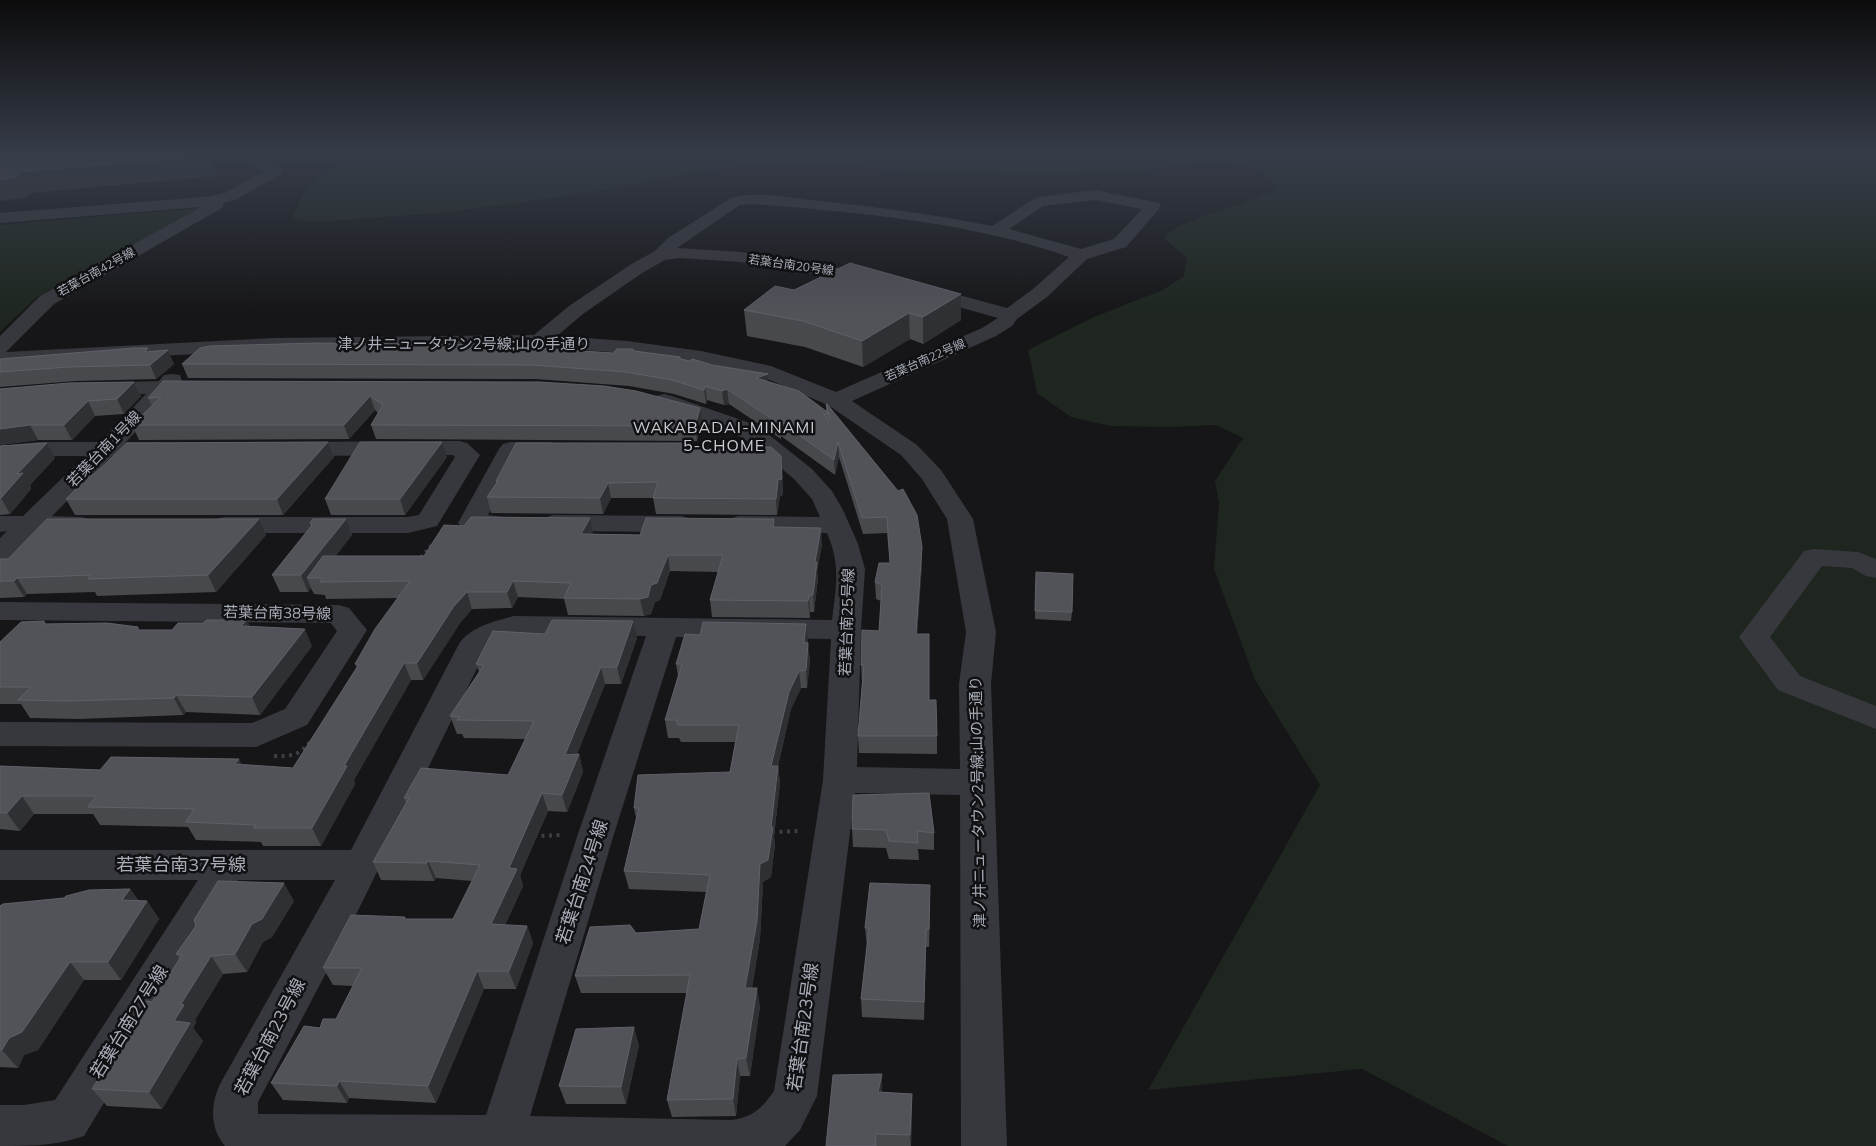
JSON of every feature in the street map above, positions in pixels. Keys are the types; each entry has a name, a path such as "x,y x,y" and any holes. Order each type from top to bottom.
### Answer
{"street":[{"path":"0,218 121,208"},
{"name":"若葉台南42号線","path":"0,347 47,300 211,208"},
{"name":"若葉台南20号線","path":"539,342 576,310 636,268 661,254 674,242 725,208"},
{"name":"若葉台南20号線","path":"857,208 995,231 1059,247 1081,255"},
{"path":"995,231 1029,208"},
{"path":"906,287 1010,315 1040,292 1081,255 1120,243 1151,208"},
{"name":"若葉台南20号線","path":"661,254 680,253 751,258 850,273 888,282"},
{"name":"若葉台南22号線","path":"836,400 989,332 1005,322 1010,315"},
{"name":"津ノ井ニュータウン2号線;山の手通り","path":"0,358 210,346 539,342 627,347 710,359 764,370 836,400 909,450 932,475 960,518 981,632 976,684 984,1146"},
{"name":"若葉台南1号線","path":"0,553 106,449 163,388 210,346"},
{"path":"76,389 213,387"},
{"name":"若葉台南25号線","path":"643,396 680,405 742,428 775,450 803,474 823,496 845,544 851,569 846,630 840,780"},
{"path":"202,525 408,525 428,521 468,455 459,448 273,449"},
{"path":"0,453 38,450 175,449"},
{"path":"570,449 511,449 471,523 836,525"},
{"path":"736,450 775,450"},
{"path":"0,524 30,522 55,525 104,525"},
{"path":"1876,570 1858,560 1814,556 1790,593 1754,637 1789,683 1876,718"},
{"name":"若葉台南38号線","path":"0,611 339,614 352,630 296,717 256,736 0,734"},
{"name":"若葉台南23号線","path":"840,780 831,831 795,1096 778,1124 758,1137 746,1142 732,1143 501,1138 262,1138 245,1135 237,1126 234,1114 236,1099 331,925 474,644 492,633 514,624 846,630"},
{"name":"若葉台南24号線","path":"501,1138 596,834 664,627"},
{"path":"840,780 977,782"},
{"name":"若葉台南37号線","path":"0,865 362,865"},
{"name":"若葉台南27号線","path":"0,1128 24,1128 60,1133 227,866"}],"path":[{"path":"763,832 831,831"},
{"path":"529,836 596,834"}],"shaded area":[{"path":"201,208 37,297 0,332 0,225"},
{"path":"296,208 475,208 333,221 305,221 292,217"},
{"path":"1226,208 1876,208 1876,1146 1508,1146 1362,1069 1148,1090 1320,785 1255,680 1214,569 1219,504 1215,481 1243,438 1216,425 1173,427 1110,426 1071,417 1037,393 1028,350 1094,317 1163,290 1184,276 1187,258 1166,240 1166,235 1206,215"}],"building":[{"path":"850,263 961,294 923,317 909,313 862,341 803,321 744,310 775,286 794,290"},
{"path":"317,343 490,345 613,353 617,349 633,349 634,351 680,357 680,359 690,361 692,359 712,365 768,374 756,378 799,391 826,411 828,414 824,415 830,419 827,404 898,491 903,489 917,515 922,547 916,634 929,634 929,700 936,700 937,736 858,736 864,665 861,665 862,630 879,631 882,585 875,582 879,563 890,563 887,517 862,518 838,442 834,460 780,421 780,424 727,389 722,391 705,386 704,390 672,380 626,372 533,365 182,364 200,348 210,346"},
{"path":"148,348 145,352 168,350 150,365 69,367 0,372 0,359"},
{"path":"163,381 539,382 604,386 636,391 700,408 695,426 371,425 383,405 370,396 344,425 132,425 161,397 148,398"},
{"path":"134,382 117,399 88,401 64,425 30,425 0,429 0,389 69,383"},
{"path":"328,442 277,499 66,499 127,443"},
{"path":"360,442 442,442 400,499 325,499"},
{"path":"47,443 17,474 23,473 0,498 0,446"},
{"path":"516,443 691,443 690,448 771,447 781,456 782,479 778,480 776,499 653,498 658,482 608,483 600,498 487,497 498,481 496,481"},
{"path":"471,517 590,518 581,534 640,535 646,518 774,519 773,527 821,528 815,562 817,562 813,595 809,595 808,601 710,600 723,555 668,555 657,583 651,585 648,597 640,599 564,598 571,583 513,581 507,592 467,592 454,606 417,663 404,663 344,766 347,766 312,828 253,828 256,825 186,822 194,809 88,807 96,796 22,796 7,813 0,813 0,766 100,770 111,757 239,759 235,764 293,768 359,664 355,664 375,629 410,581 320,582 323,578 307,578 323,556 424,556 444,525 464,526"},
{"path":"47,519 259,519 208,575 88,579 91,575 17,578 14,581 0,581 0,559 8,559"},
{"path":"313,519 346,519 301,575 272,575 312,525 310,523"},
{"path":"1036,572 1073,574 1072,612 1035,611"},
{"path":"207,620 247,620 241,626 305,629 252,697 176,695 174,698 68,701 18,700 31,687 0,687 0,642 21,622 44,621 44,624 107,623 138,627 138,630 172,630 178,623 203,623"},
{"path":"552,620 633,621 617,667 601,667 565,755 579,754 562,795 542,793 509,868 517,869 491,924 527,926 509,971 477,971 428,1086 339,1081 337,1086 271,1083 304,1026 320,1028 323,1019 336,1019 362,968 323,968 351,915 405,917 403,919 453,919 480,865 428,861 427,863 373,862 409,798 404,798 421,768 508,775 534,721 457,720 459,717 450,716 484,665 476,664 493,631 545,634"},
{"path":"703,622 806,624 804,642 808,643 806,670 799,671 789,692 771,766 778,766 771,827 773,827 768,860 760,864 757,921 745,988 757,988 746,1058 737,1059 733,1099 667,1100 690,975 575,976 590,927 630,925 636,933 699,929 710,875 624,871 639,808 634,808 638,775 730,772 739,725 678,725 676,720 665,720 682,664 676,664 685,634 700,635"},
{"path":"929,793 934,833 917,831 918,843 889,841 886,830 852,829 853,795"},
{"path":"218,881 284,883 262,919 252,924 235,954 211,956 181,1004 184,1005 174,1021 190,1023 149,1092 92,1089 146,1001 152,1002 182,955 176,954 196,926 194,920"},
{"path":"870,883 930,885 929,929 926,929 924,1002 861,999 869,928 865,928"},
{"path":"130,889 122,900 147,901 108,962 70,962 22,1032 9,1038 2,1050 0,1050 0,906 3,904 64,898 89,890"},
{"path":"634,1027 621,1087 559,1086 576,1029"},
{"path":"882,1074 878,1092 912,1094 910,1135 875,1134 876,1146 826,1146 833,1075"}],"district":[{"name":"WAKABADAI-MINAMI 5-CHOME","path":"724,436"}]}
